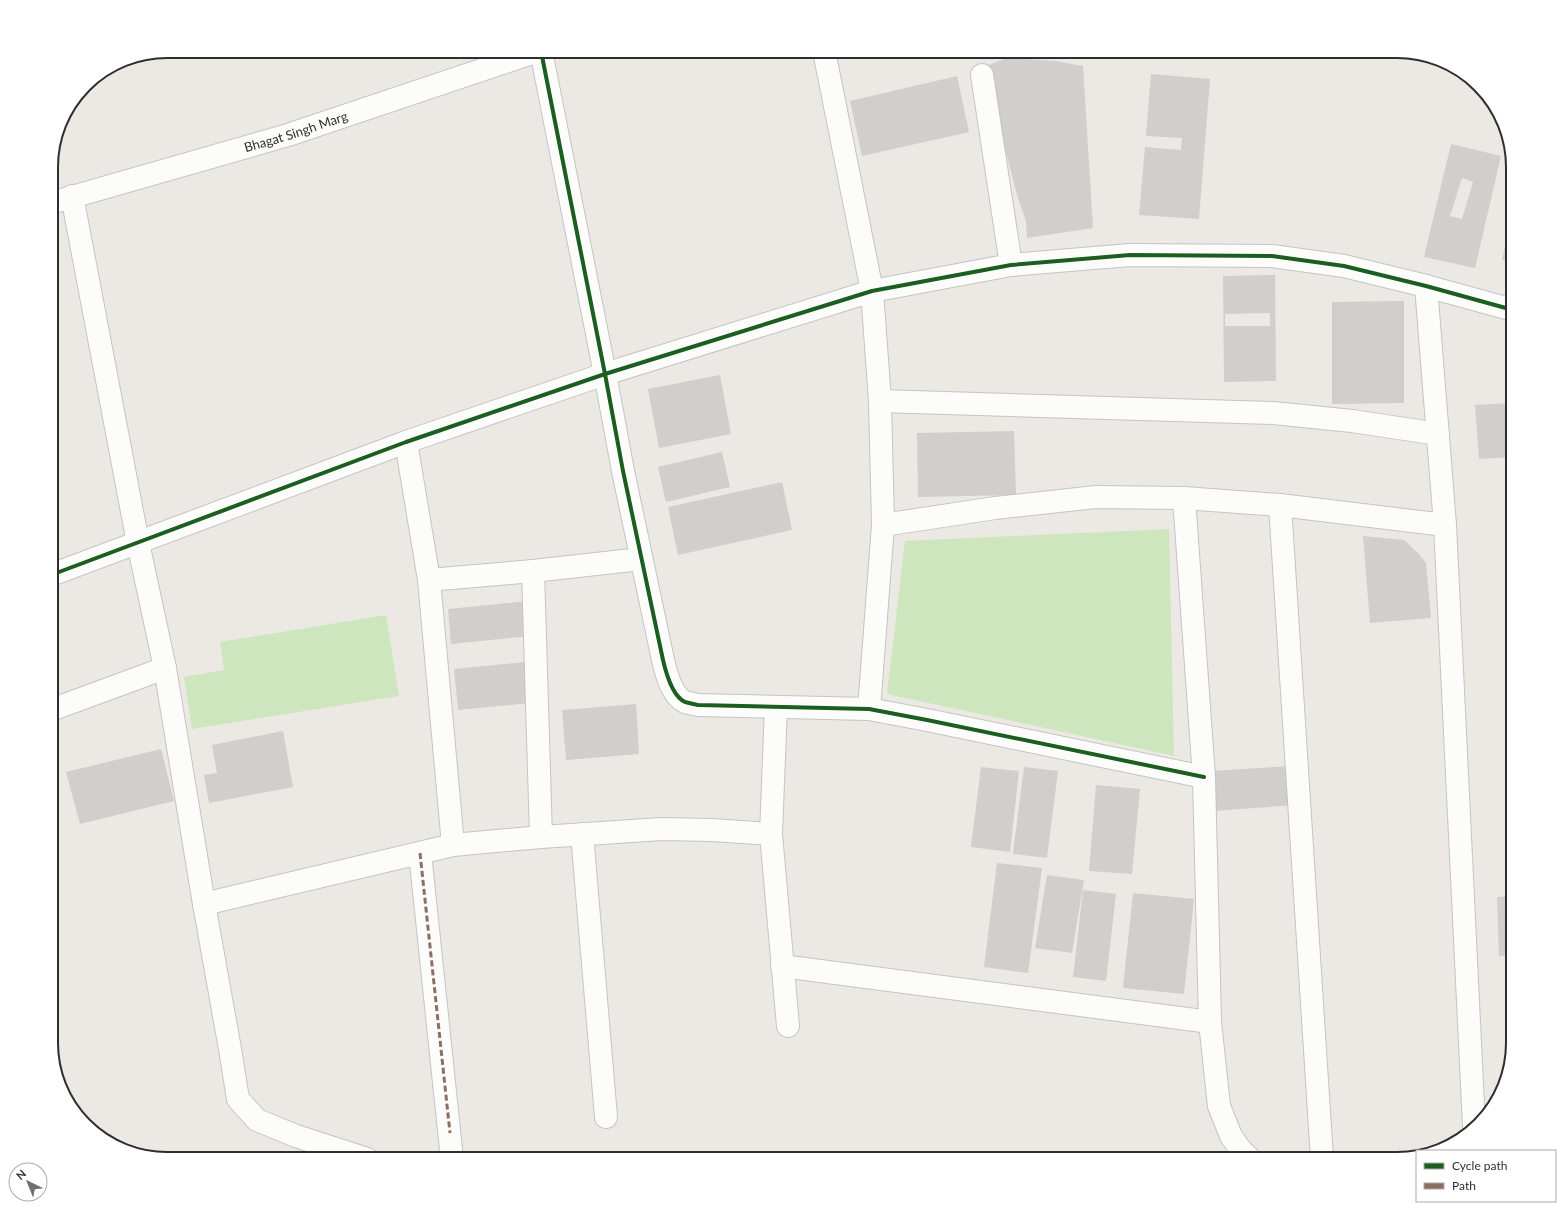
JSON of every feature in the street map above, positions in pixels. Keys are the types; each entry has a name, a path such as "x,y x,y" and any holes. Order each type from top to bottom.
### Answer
{"street":[{"name":"Bhagat Singh Marg","path":"58,201 288,135 519,58"},
{"path":"541,58 623,471 663,660 669,682 676,694 683,701 698,705 869,709 1204,777"},
{"path":"825,58 872,291 880,401 883,525 869,709"},
{"path":"982,75 1011,265"},
{"path":"72,196 138,543 165,668 238,1099 256,1120 296,1136 345,1152"},
{"path":"58,572 406,442 605,374 872,291 1011,265 1130,255 1272,256 1344,266 1426,286 1506,308"},
{"path":"1426,286 1445,525 1474,1120"},
{"path":"880,401 1273,413 1352,421 1438,434"},
{"path":"406,442 429,580 453,845"},
{"path":"883,525 995,508 1096,497 1184,498 1280,505 1445,525"},
{"path":"1184,498 1204,777 1210,1022 1219,1106 1231,1136 1242,1152"},
{"path":"1280,505 1322,1152"},
{"path":"429,580 533,571 642,559"},
{"path":"533,571 541,837"},
{"path":"58,707 165,668"},
{"path":"776,707 771,834 788,1026"},
{"path":"204,904 453,845 541,837 662,829 712,830 771,834"},
{"path":"582,834 606,1117"},
{"path":"420,853 451,1152"},
{"path":"782,966 1210,1022"}],"green space":[{"path":"1169,529 1174,756 887,694 905,541"},
{"path":"386,615 399,696 192,729 184,677 224,670 220,642"}],"building":[{"path":"1006,58 1024,58 1083,66 1093,228 1027,238 1026,221 1006,153 989,65"},
{"path":"1151,74 1210,79 1199,219 1139,215 1145,147 1181,150 1182,138 1146,136"},
{"path":"957,76 969,132 862,156 850,101"},
{"path":"1451,144 1501,156 1475,268 1424,257","holes":["1462,178 1473,182 1462,219 1450,216"]},
{"path":"1506,242 1506,261 1502,260"},
{"path":"1275,275 1276,381 1224,382 1223,276","holes":["1270,313 1270,326 1225,326 1225,314"]},
{"path":"1404,301 1404,403 1332,404 1332,302"},
{"path":"720,375 731,434 659,448 648,389"},
{"path":"1506,403 1506,457 1479,459 1475,405"},
{"path":"1014,431 1016,495 918,497 917,433"},
{"path":"722,452 730,487 666,502 658,467"},
{"path":"782,482 792,530 678,555 668,507"},
{"path":"1363,536 1404,540 1418,553 1426,563 1431,618 1370,623"},
{"path":"528,601 531,636 451,644 448,609"},
{"path":"526,662 530,703 458,710 454,669"},
{"path":"636,704 639,754 566,760 562,710"},
{"path":"283,731 293,787 209,803 204,775 217,773 212,745"},
{"path":"161,749 174,801 80,824 66,772"},
{"path":"1292,766 1294,805 1213,811 1211,771"},
{"path":"981,767 1019,771 1010,852 971,847"},
{"path":"1024,767 1058,771 1047,858 1013,854"},
{"path":"1096,785 1140,789 1132,874 1089,871"},
{"path":"997,863 1042,868 1028,973 984,967"},
{"path":"1047,875 1084,880 1072,953 1035,948"},
{"path":"1083,890 1116,894 1106,981 1073,977"},
{"path":"1133,893 1194,899 1184,994 1123,988"},
{"path":"1506,896 1506,956 1499,956 1497,897"}],"marked path":[{"path":"420,853 450,1133"}],"cycle path":[{"path":"542,58 623,471 663,660 670,684 676,695 685,702 698,705 869,709 1204,777"},
{"path":"58,572 406,442 605,374 872,291 1011,265 1130,255 1272,256 1344,266 1426,286 1506,308"}]}
